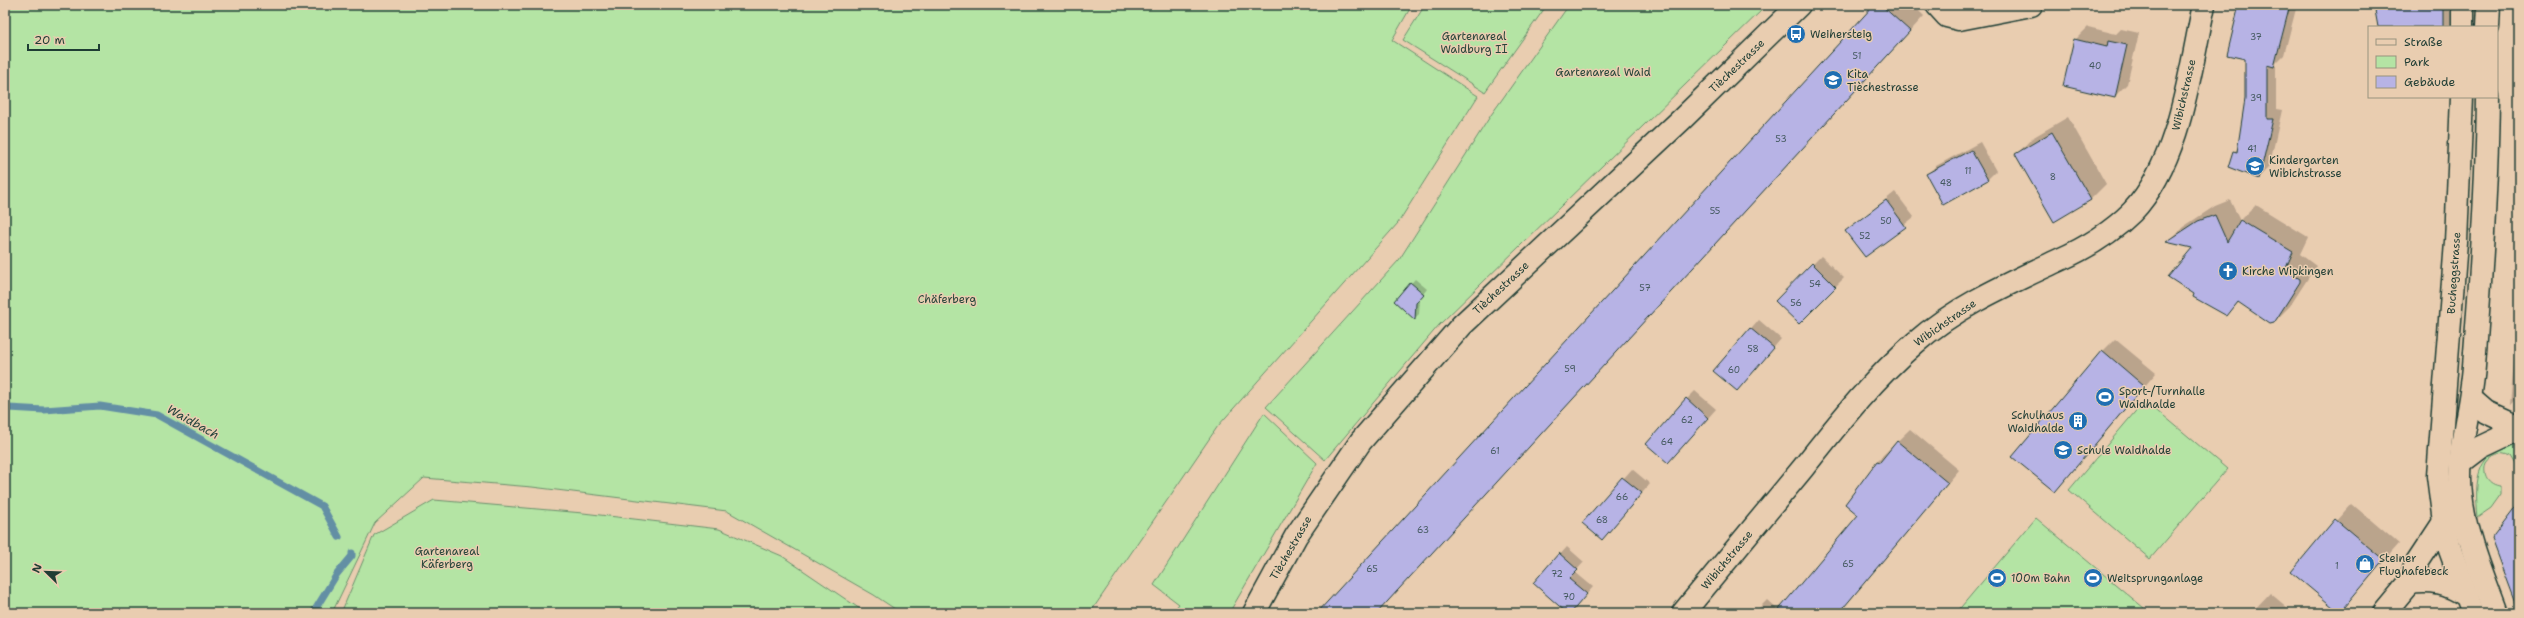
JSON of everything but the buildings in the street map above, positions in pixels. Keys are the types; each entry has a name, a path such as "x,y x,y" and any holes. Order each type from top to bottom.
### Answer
{"street":[{"name":"Tièchestrasse","path":"1254,613 1296,536 1361,441 1462,325 1712,90 1798,5"},
{"path":"1944,11 1959,19 2031,5"},
{"name":"Wibichstrasse","path":"1683,613 1870,386 1916,342 1962,308 2015,279 2057,261 2099,239 2133,212 2150,189 2175,134 2204,5"},
{"path":"2462,5 2463,26"},
{"path":"2488,26 2489,5"},
{"name":"Bucheggstrasse","path":"2462,98 2456,242 2438,476 2444,522 2450,550 2470,605"},
{"path":"2488,98 2487,182 2471,399 2460,464 2461,497 2470,541 2496,613"},
{"path":"2471,399 2486,412 2519,428"},
{"path":"2460,464 2481,447 2519,428"},
{"path":"2384,613 2409,584 2415,566 2444,522"},
{"path":"2409,584 2438,582 2449,585 2470,605"}],"green space":[{"name":"Chäferberg","path":"5,5 1412,5 1392,40 1478,96 1398,223 1218,426 1090,613 901,613 874,595 727,511 532,487 424,478 375,523 332,613 5,613"},
{"name":"Gartenareal Waidburg II","path":"1425,5 1547,5 1485,92 1403,40"},
{"name":"Gartenareal Waid","path":"1569,5 1767,5 1439,325 1325,460 1266,407 1399,260 1491,115"},
{"path":"2145,400 2227,469 2150,559 2069,490"},
{"path":"1264,413 1317,463 1229,613 1172,613 1179,604 1154,585"},
{"path":"2519,443 2519,468 2517,468 2510,456 2506,454 2496,454 2486,463 2485,471 2487,478 2493,484 2501,486 2501,494 2491,508 2478,517 2477,491 2481,468 2486,459 2494,452 2505,446"},
{"name":"Gartenareal Käferberg","path":"434,500 583,513 719,529 782,556 866,613 341,613 374,535"},
{"path":"2036,518 2049,529 2150,613 1956,613"}],"waterway":[{"name":"Waidbach","path":"5,411 9,408 44,410 100,406 157,415 322,506 339,537"},
{"name":"Waidbach","path":"313,613 337,574 352,556 352,553"}],"place":[{"name":"Weihersteig","path":"1796,34"},
{"name":"Kita Tièchestrasse","path":"1833,80"},
{"name":"Kindergarten Wibichstrasse","path":"2255,166"},
{"name":"Kirche Wipkingen","path":"2228,271"},
{"name":"Sport-/Turnhalle Waidhalde","path":"2105,397"},
{"name":"Schulhaus Waidhalde","path":"2078,421"},
{"name":"Schule Waidhalde","path":"2063,450"},
{"name":"Steiner Flughafebeck","path":"2365,564"},
{"name":"100m Bahn","path":"1997,578"},
{"name":"Weitsprunganlage","path":"2093,578"}]}
